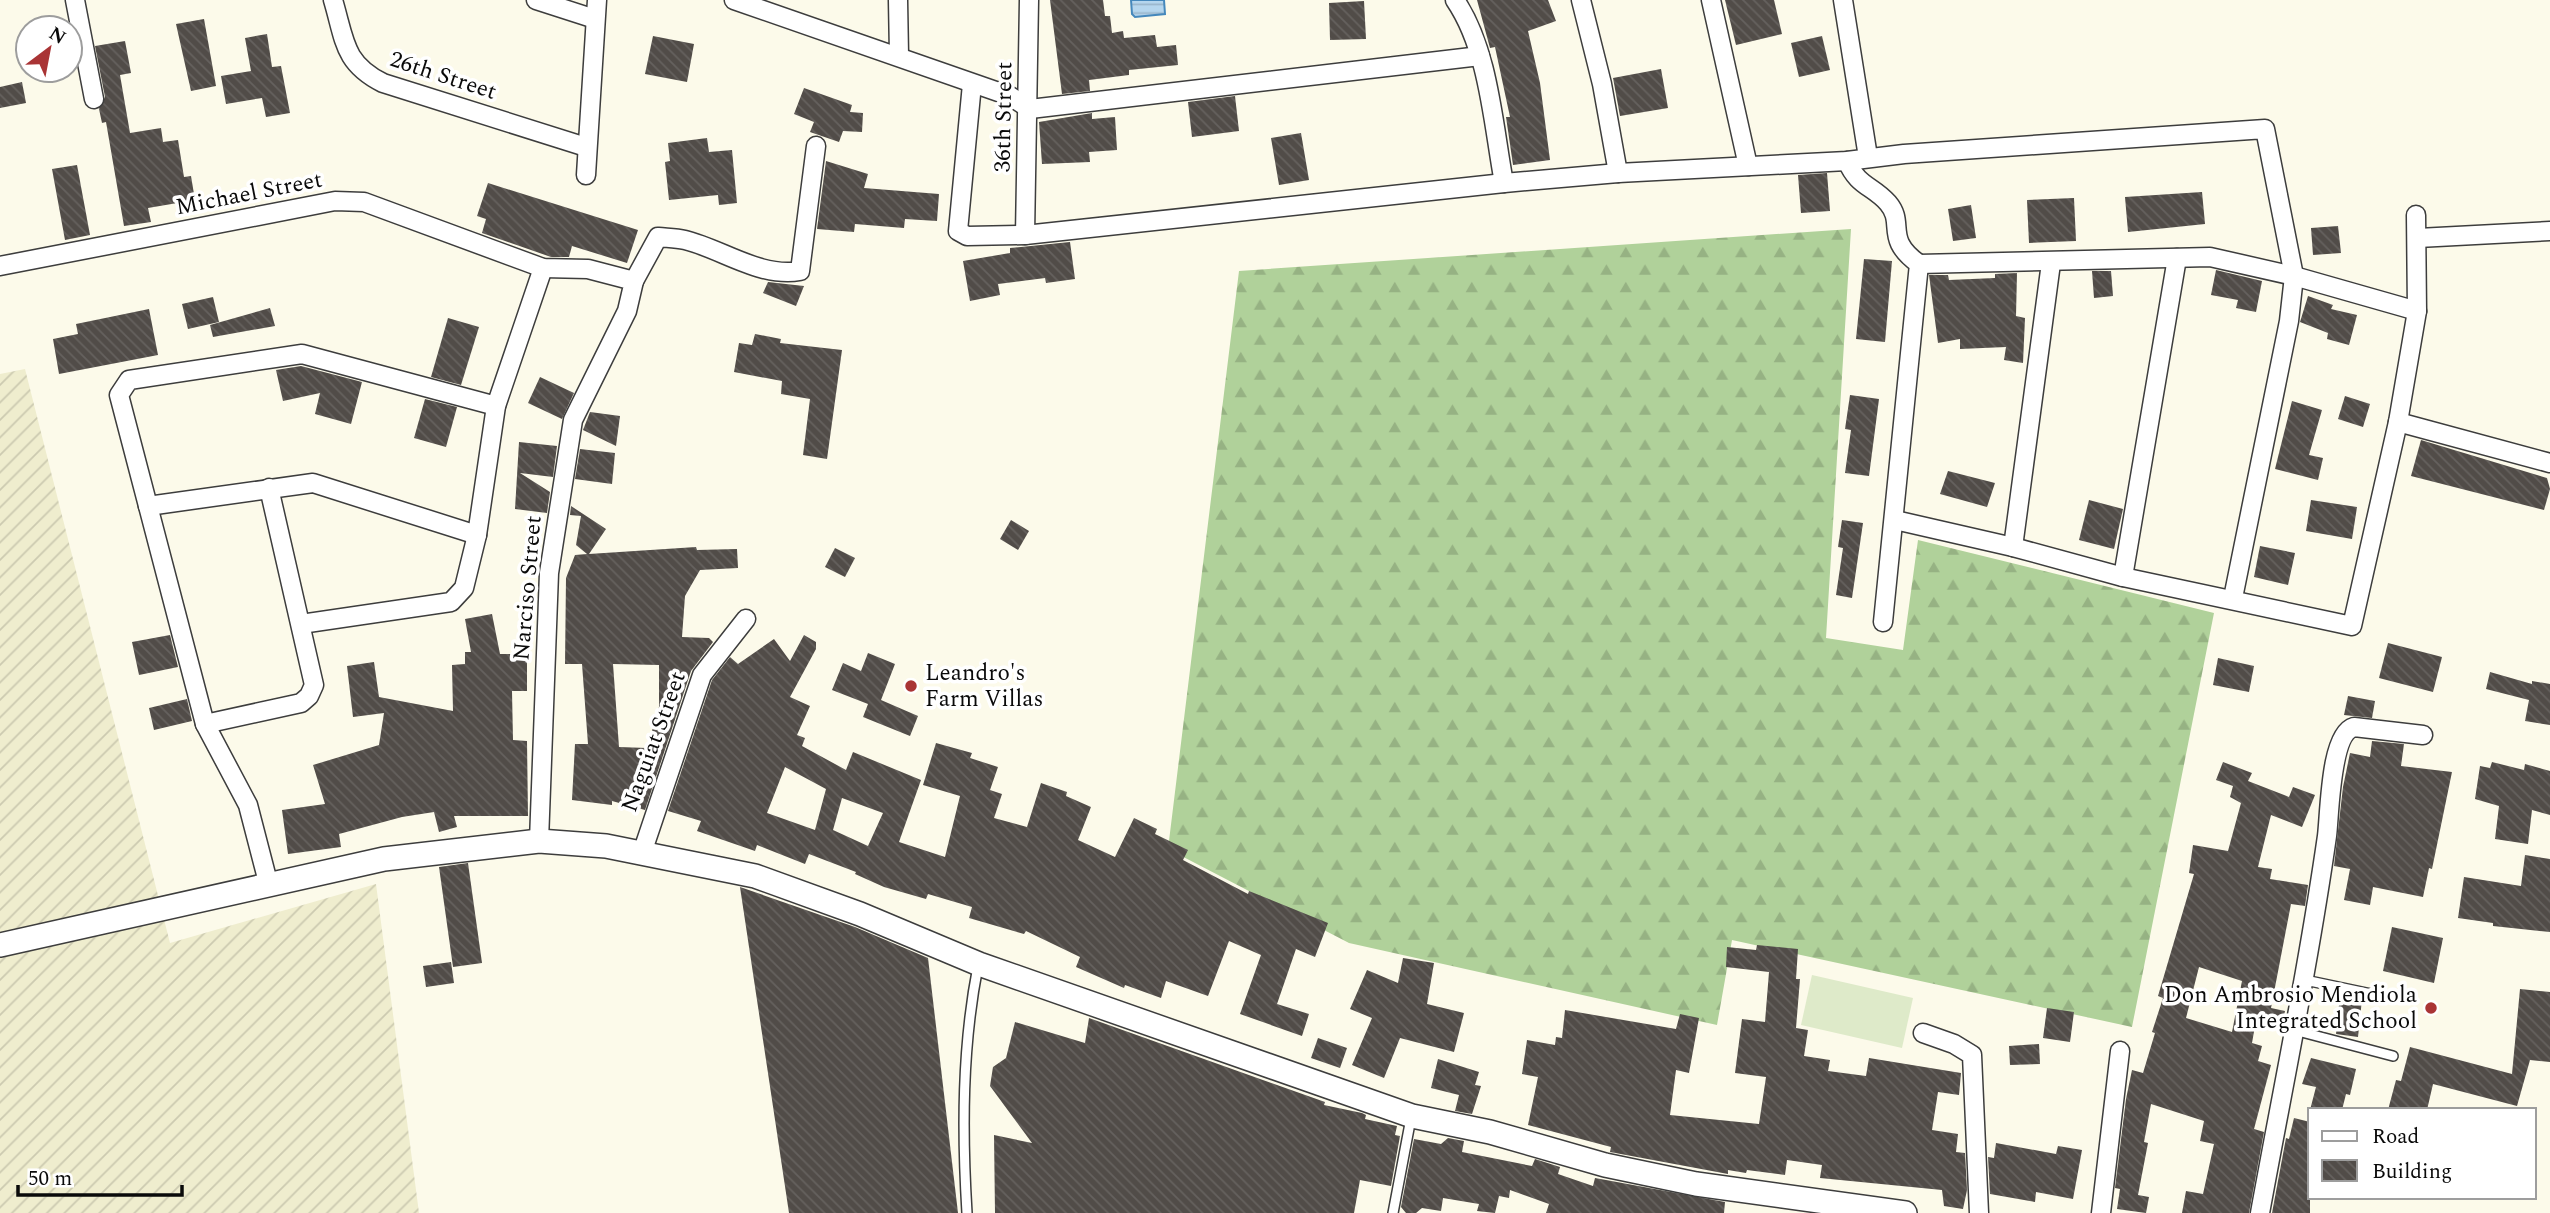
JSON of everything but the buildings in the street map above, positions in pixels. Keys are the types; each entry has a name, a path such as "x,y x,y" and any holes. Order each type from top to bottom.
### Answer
{"street":[{"path":"75,0 94,99"},
{"name":"26th Street","path":"333,0 351,58 363,73 383,83 586,147"},
{"path":"536,0 595,19"},
{"path":"586,175 597,0"},
{"path":"734,0 770,6 972,84 1010,96 1030,109 1479,56"},
{"path":"898,0 899,55"},
{"name":"36th Street","path":"1025,235 1030,109 1029,0"},
{"path":"1455,0 1467,18 1479,56 1504,183"},
{"path":"1581,0 1602,84 1618,173"},
{"path":"1711,0 1748,166"},
{"path":"1843,0 1868,157"},
{"path":"972,84 958,231 967,236 1025,235 1618,173 1847,161 1868,157 2265,129 2294,276 2289,321 2233,598"},
{"path":"634,281 658,237 685,240 785,273 800,271 816,146"},
{"path":"1847,161 1854,177 1894,212 1897,240 1903,252 1919,264 2051,263 2210,257 2294,276 2417,311"},
{"name":"Michael Street","path":"0,266 335,201 364,202 543,268 588,269 634,281"},
{"path":"1895,520 2013,547 2123,577 2354,624 2398,422 2417,311 2416,215"},
{"path":"2418,238 2550,231"},
{"path":"2123,577 2177,258"},
{"path":"2013,547 2051,263"},
{"path":"1883,622 1919,264"},
{"path":"301,624 451,602 464,588 477,535 496,406 543,268"},
{"name":"Narciso Street","path":"539,841 549,573 573,419 627,311 634,281"},
{"path":"269,886 248,805 205,724 119,395 130,380 302,355 496,406"},
{"path":"2398,422 2550,463"},
{"path":"148,506 313,483 477,535"},
{"path":"205,724 301,703 309,696 314,685 268,488"},
{"name":"Naguiat Street","path":"642,853 702,676 746,619"},
{"path":"2260,1213 2305,980 2334,765 2341,736 2354,727 2423,734"},
{"path":"0,945 384,859 539,841 606,846 755,876 979,964 1412,1116 1490,1132 1605,1165 1696,1184 1905,1213"},
{"path":"1923,1033 1954,1044 1972,1055 1979,1213"},
{"path":"2101,1213 2120,1051"}],"lane":[{"path":"967,1213 962,1127 973,993 979,964"},
{"path":"2305,980 2381,996"},
{"path":"2294,1030 2393,1056"},
{"path":"1393,1213 1412,1116"}],"shaded area":[{"path":"25,369 170,943 376,884 419,1213 0,1213 0,374"}],"green space":[{"path":"1851,229 1826,638 1903,650 1918,540 2214,613 2132,1027 1732,940 1717,1025 1349,943 1168,849 1239,271"},
{"path":"1812,975 1913,998 1902,1048 1801,1025"}],"water":[{"path":"1131,0 1164,0 1165,14 1135,17 1132,14"}],"place":[{"name":"Leandro's Farm Villas","path":"911,686"},
{"name":"Don Ambrosio Mendiola Integrated School","path":"2431,1008"}]}
